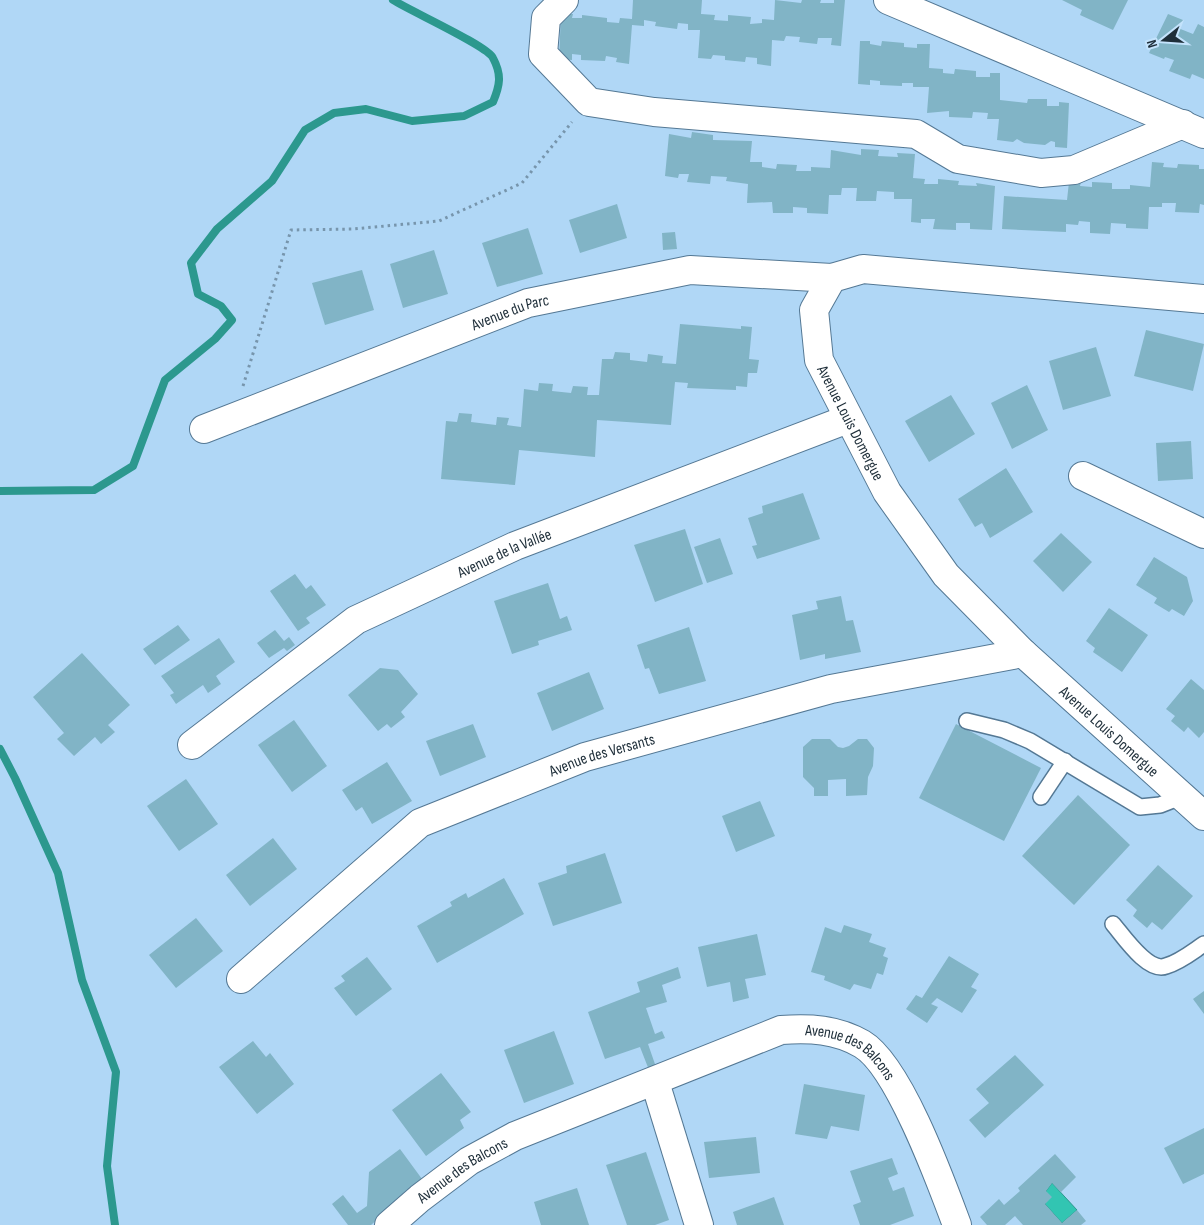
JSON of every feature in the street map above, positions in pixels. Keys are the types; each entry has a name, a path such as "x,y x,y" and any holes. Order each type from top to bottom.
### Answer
{"street":[{"path":"564,0 546,18 543,54 589,102 654,112 916,134 958,159 1041,173 1074,170 1194,129"},
{"path":"888,0 1194,129"},
{"path":"832,278 863,269 1204,299"},
{"name":"Avenue du Parc","path":"204,428 528,303 690,270 832,278"},
{"name":"Avenue Louis Domergue","path":"832,278 814,310 819,360 887,492 946,575 1024,653 1204,816"},
{"name":"Avenue de la Vallée","path":"192,745 356,620 516,546 848,419"},
{"path":"1083,476 1204,534"},
{"name":"Avenue des Versants","path":"241,979 420,823 585,757 831,688 1024,653"},
{"name":"Avenue des Balcons","path":"389,1225 420,1198 469,1161 507,1140 781,1030 817,1028 846,1036 864,1045 883,1064 909,1108 957,1225"},
{"path":"655,1082 699,1225"}],"lane":[{"path":"967,721 1004,730 1030,741 1066,760 1140,807 1160,805 1182,796"},
{"path":"1041,797 1066,760"},
{"path":"1113,924 1144,960 1153,966 1166,966 1204,944"}],"path":[{"path":"232,418 291,230 353,229 439,221 522,183 589,102"}],"shaded area":[{"path":"1052,1183 1077,1210 1062,1223 1045,1204 1046,1191"}],"building":[{"path":"633,0 702,0 701,14 715,15 714,20 728,21 728,15 751,17 750,24 762,23 762,19 774,20 775,0 801,3 802,0 821,0 820,3 834,3 834,0 845,0 841,46 831,45 832,38 818,38 817,44 799,42 800,37 786,36 784,41 772,40 771,66 757,64 757,58 746,57 745,62 725,60 725,56 713,55 711,59 698,58 700,30 688,30 688,24 678,23 677,29 655,26 656,22 644,20 644,26 632,25 629,64 616,62 617,58 606,56 605,61 581,60 581,55 572,54 572,60 559,59 561,14 573,14 572,18 582,18 582,15 607,18 607,22 619,23 620,18 632,19"},
{"path":"1062,0 1128,0 1113,30 1080,15 1082,10"},
{"path":"1168,14 1183,20 1178,28 1193,34 1198,24 1204,27 1204,79 1192,74 1190,79 1169,71 1174,60 1165,57 1164,59 1149,53"},
{"path":"860,41 870,41 870,44 881,46 882,41 904,43 904,47 917,48 917,44 930,44 929,68 943,69 943,73 954,74 955,69 976,71 976,77 990,77 990,73 1000,73 1000,100 1027,103 1028,99 1047,99 1047,106 1059,106 1059,102 1069,103 1067,148 1055,147 1055,142 1051,141 1045,145 1024,143 1017,139 1013,142 997,140 999,119 987,119 988,113 973,112 972,118 949,117 949,111 927,113 929,87 913,87 913,83 902,83 902,86 880,85 880,81 870,80 870,85 858,84"},
{"path":"692,132 713,135 713,140 752,141 750,162 762,162 762,167 776,169 777,164 797,165 796,171 811,171 811,167 830,168 831,150 861,155 861,149 879,150 878,156 898,157 897,153 915,154 913,178 925,179 924,184 938,184 938,179 959,181 958,185 977,186 976,183 995,186 992,230 970,229 970,223 956,223 956,230 933,229 935,219 921,219 921,223 911,222 912,199 894,199 894,192 877,191 876,201 856,201 857,188 842,188 841,195 829,195 828,214 807,213 807,208 793,207 793,213 773,213 772,202 747,203 748,184 726,181 727,177 711,176 710,184 687,182 689,174 679,174 678,178 665,176 669,134 691,138"},
{"path":"1152,162 1164,163 1163,167 1177,168 1178,164 1199,165 1199,169 1204,169 1204,205 1200,204 1199,213 1175,212 1176,203 1162,203 1162,207 1149,207 1148,229 1126,228 1126,224 1111,223 1110,234 1090,233 1090,222 1079,221 1078,225 1066,224 1066,232 1002,229 1004,196 1067,200 1069,182 1081,182 1080,186 1092,187 1092,182 1112,183 1112,189 1130,189 1130,185 1150,187"},
{"path":"617,204 627,238 580,253 569,220"},
{"path":"528,228 543,274 497,287 482,243"},
{"path":"675,232 677,249 663,250 662,233"},
{"path":"434,250 448,294 403,308 390,264"},
{"path":"362,270 374,310 325,325 312,283"},
{"path":"680,324 741,329 741,326 752,327 749,359 759,360 757,373 748,373 747,387 736,386 736,390 687,388 688,383 675,382 671,425 597,420 595,457 519,450 515,485 441,479 446,421 457,422 459,413 472,414 471,422 496,425 497,417 509,418 507,425 521,427 524,389 538,391 539,383 553,384 552,391 571,393 573,386 588,387 587,395 599,395 602,359 613,359 615,352 630,353 630,360 647,362 648,354 663,356 662,363 676,364"},
{"path":"1146,330 1204,344 1193,391 1134,376"},
{"path":"1096,347 1111,396 1063,410 1049,361"},
{"path":"1027,385 1048,430 1012,449 991,403"},
{"path":"951,395 975,434 929,462 905,421"},
{"path":"1191,441 1193,479 1158,481 1156,443"},
{"path":"1006,468 1033,512 990,538 982,523 975,527 958,499"},
{"path":"803,493 820,539 757,559 752,546 757,545 748,518 763,513 762,506"},
{"path":"685,529 703,584 655,602 634,545"},
{"path":"1061,533 1092,562 1063,592 1033,561"},
{"path":"720,538 733,574 707,583 694,547"},
{"path":"1154,557 1187,577 1193,601 1184,616 1172,609 1169,612 1154,603 1157,598 1136,585"},
{"path":"295,574 306,589 311,585 326,605 306,618 310,623 298,631 270,591"},
{"path":"548,583 560,619 567,616 572,630 538,641 539,645 512,654 494,601"},
{"path":"841,596 846,621 853,620 861,652 825,659 825,654 800,660 792,615 818,609 816,601"},
{"path":"1109,608 1148,635 1122,672 1093,652 1095,648 1086,641"},
{"path":"178,625 190,640 155,665 143,649"},
{"path":"689,627 706,681 659,694 649,668 645,669 637,645"},
{"path":"275,630 284,641 289,637 295,645 287,651 284,648 269,658 257,643"},
{"path":"219,638 235,662 216,676 221,684 208,693 203,685 176,704 170,695 174,693 161,676"},
{"path":"82,653 130,705 108,725 115,732 101,744 95,737 74,756 57,739 64,733 33,697"},
{"path":"380,668 398,670 418,694 401,712 405,717 391,728 387,724 378,731 348,695"},
{"path":"589,672 604,709 552,731 537,693"},
{"path":"1191,679 1204,690 1204,732 1199,738 1188,727 1184,732 1171,721 1175,716 1166,709"},
{"path":"294,720 327,766 292,792 258,745"},
{"path":"473,724 486,757 440,776 426,741"},
{"path":"956,724 1041,768 1004,841 919,798"},
{"path":"812,739 830,739 838,747 843,748 858,739 867,739 874,748 873,766 868,777 867,795 846,796 846,779 828,780 828,796 814,796 814,788 803,777 803,747"},
{"path":"387,762 412,801 372,824 362,807 356,811 342,790"},
{"path":"186,779 218,824 179,851 147,806"},
{"path":"1078,795 1130,845 1074,905 1022,856"},
{"path":"760,801 775,836 736,852 722,816"},
{"path":"273,838 297,869 250,906 226,875"},
{"path":"605,853 622,903 553,926 538,883 567,873 566,866"},
{"path":"1158,865 1193,896 1162,930 1152,922 1147,928 1133,916 1137,910 1126,900"},
{"path":"504,878 524,914 437,963 417,926 452,906 450,902 466,893 468,898"},
{"path":"196,918 223,951 176,988 149,955"},
{"path":"844,925 872,934 869,942 886,948 883,956 888,958 883,975 877,973 871,989 854,984 850,990 824,980 825,976 811,972 825,927 841,933"},
{"path":"757,934 766,975 745,979 749,998 733,1002 730,982 707,987 698,947"},
{"path":"949,956 979,974 971,987 977,990 962,1013 937,998 931,1004 938,1007 927,1023 906,1009 916,995 922,998"},
{"path":"367,957 392,989 356,1016 334,988 345,981 341,976"},
{"path":"678,967 681,978 662,985 667,1002 646,1008 655,1034 662,1031 665,1038 648,1044 656,1067 649,1070 640,1047 605,1059 588,1012 640,992 637,982"},
{"path":"1204,991 1204,1014 1193,999"},
{"path":"554,1031 574,1084 524,1103 504,1050"},
{"path":"253,1041 266,1057 270,1053 294,1084 257,1114 219,1067"},
{"path":"1015,1055 1044,1085 985,1138 969,1120 989,1103 976,1089"},
{"path":"441,1073 471,1112 460,1120 464,1128 426,1156 392,1110"},
{"path":"804,1084 865,1095 859,1131 831,1126 827,1139 795,1134"},
{"path":"1204,1128 1204,1174 1183,1184 1164,1148"},
{"path":"756,1137 760,1173 709,1178 704,1142"},
{"path":"400,1149 422,1179 371,1225 348,1225 332,1204 343,1195 357,1213 367,1206 369,1172"},
{"path":"646,1152 669,1220 655,1225 627,1225 606,1165"},
{"path":"1055,1154 1076,1177 1061,1192 1052,1183 1046,1191 1052,1197 1045,1204 1062,1223 1077,1210 1086,1221 1081,1225 1023,1225 1015,1216 1005,1225 987,1225 980,1217 999,1199 1004,1205 1020,1191 1018,1188"},
{"path":"892,1158 898,1174 888,1178 893,1191 904,1187 914,1216 890,1225 860,1225 853,1205 861,1202 850,1171"},
{"path":"577,1188 589,1225 541,1225 534,1202"},
{"path":"774,1197 784,1225 737,1225 733,1212"}],"waterway":[{"path":"0,491 94,490 133,466 165,380 215,339 232,320 221,306 198,294 191,263 217,229 272,181 305,130 334,113 366,109 412,121 464,116 493,102 499,75 493,58 478,45 393,0"},
{"path":"0,749 58,873 82,980 116,1072 107,1166 115,1225"}]}
